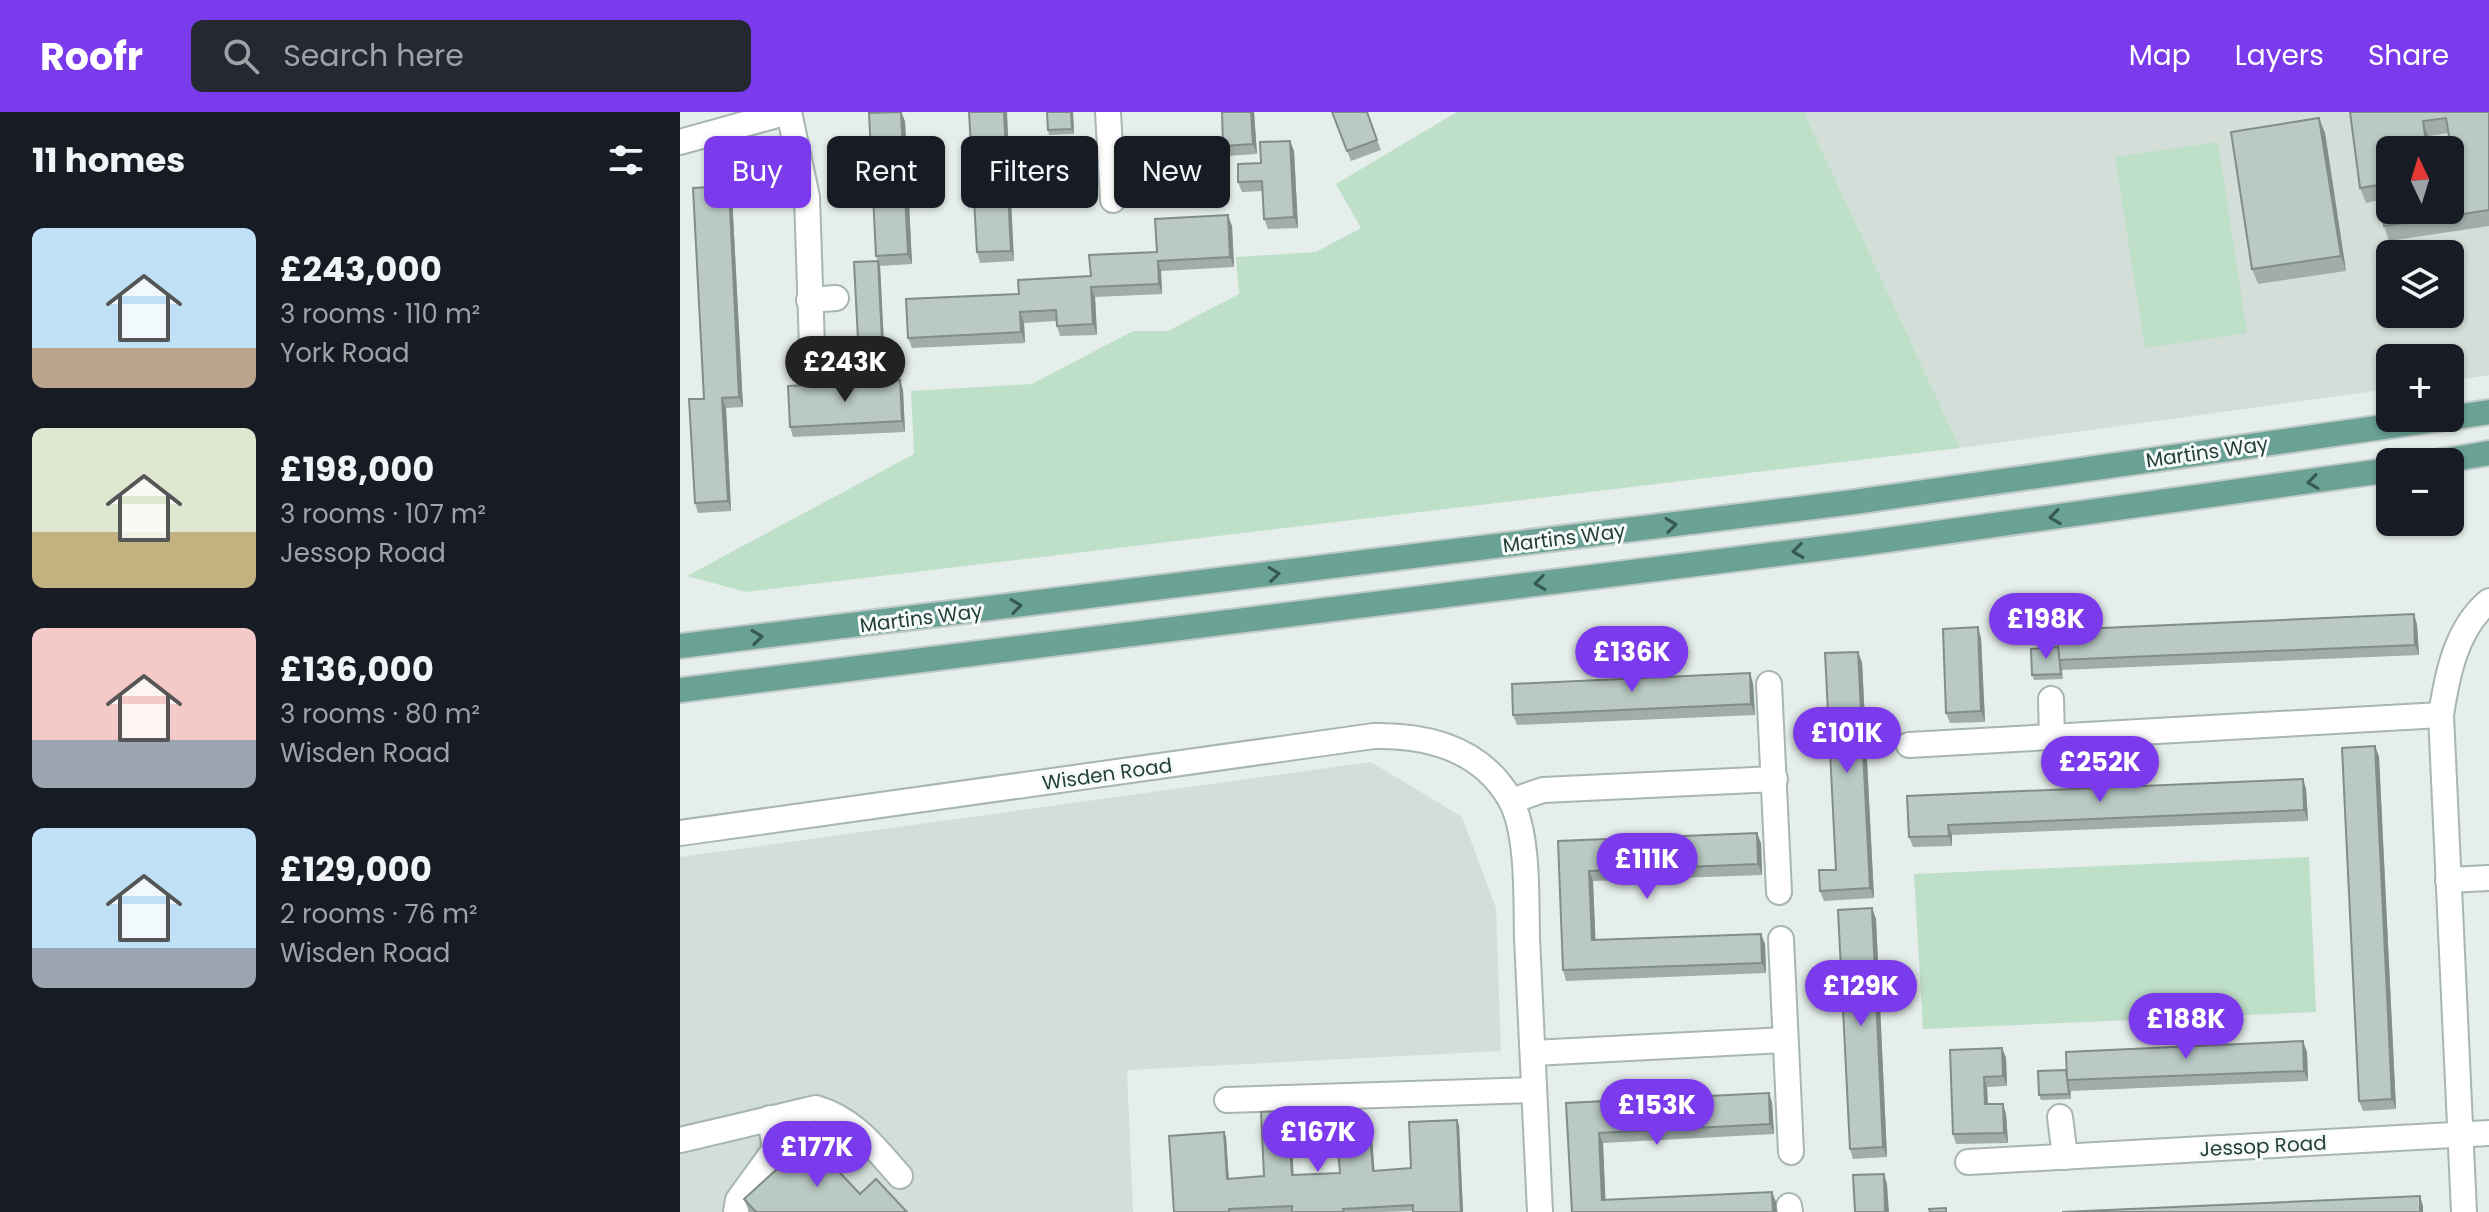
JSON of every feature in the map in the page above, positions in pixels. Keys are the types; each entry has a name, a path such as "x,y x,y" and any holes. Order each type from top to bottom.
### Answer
{"main road":[{"name":"Martins Way","path":"2464,416 2489,412"},
{"name":"Martins Way","path":"680,646 1854,502 2376,428"},
{"path":"2464,457 2489,453"},
{"name":"Martins Way","path":"680,690 1865,543 2376,472"}],"street":[{"path":"680,142 788,112 807,197 812,346"},
{"path":"1108,112 1113,200"},
{"path":"809,300 836,298"},
{"path":"2464,1212 2441,715 2447,676 2457,645 2489,601"},
{"path":"1769,684 1779,892"},
{"path":"2051,699 2052,737"},
{"path":"1909,745 2441,715"},
{"name":"Wisden Road","path":"680,833 1374,736 1422,738 1449,746 1484,768 1511,801 1521,837 1540,1212"},
{"path":"1511,801 1543,790 1775,779"},
{"path":"2448,880 2489,878"},
{"path":"1781,939 1791,1152"},
{"path":"1533,1053 1784,1040"},
{"path":"1227,1100 1534,1090"},
{"path":"680,1140 816,1108 838,1114 858,1130 900,1176"},
{"path":"2060,1117 2065,1157"},
{"path":"736,1212 738,1200 775,1149 770,1118"},
{"name":"Jessop Road","path":"1968,1162 2489,1133"}],"shaded area":[{"path":"1804,112 2489,112 2489,375 2464,379 2464,344 2376,344 2376,391 1960,448"},
{"path":"1371,762 1462,817 1496,908 1501,1051 1127,1070 1133,1212 680,1212 680,857"}],"green space":[{"path":"1457,112 1804,112 1960,448 746,592 687,576 914,454 911,391 1032,384 1133,331 1168,331 1239,294 1236,257 1316,252 1361,228 1336,184"},
{"path":"2218,142 2247,333 2145,348 2115,157"},
{"path":"2309,857 2316,1012 1923,1029 1914,874"}],"building":[{"path":"901,112 902,136 870,136 869,113"},
{"path":"969,112 1004,112 1005,136 970,136"},
{"path":"1047,112 1071,112 1072,129 1048,130"},
{"path":"1222,112 1251,112 1253,144 1230,146 1230,136 1223,136"},
{"path":"1332,112 1367,112 1377,140 1347,151"},
{"path":"2350,112 2489,112 2489,210 2464,214 2464,136 2449,136 2446,118 2423,121 2425,136 2376,136 2376,185 2360,188"},
{"path":"2319,118 2341,256 2252,269 2231,132"},
{"path":"1290,141 1294,217 1264,219 1262,181 1238,182 1238,164 1261,163 1260,142"},
{"path":"704,187 704,208 730,208 739,397 722,398 728,501 695,503 689,399 704,399 693,188"},
{"path":"874,208 906,208 908,254 876,256"},
{"path":"974,208 1009,208 1011,251 977,252"},
{"path":"1228,215 1230,257 1158,261 1159,284 1091,287 1093,324 1057,326 1056,310 1020,312 1021,332 908,338 906,299 1019,294 1018,280 1091,276 1089,255 1157,252 1155,219"},
{"path":"878,261 883,359 859,360 854,262"},
{"path":"900,380 902,421 790,427 788,386"},
{"path":"2414,614 2415,645 2059,660 2057,630"},
{"path":"1978,627 1981,711 1946,713 1943,629"},
{"path":"2058,647 2061,674 2032,675 2031,649"},
{"path":"1858,652 1870,888 1820,891 1819,870 1836,870 1825,653"},
{"path":"1750,673 1751,704 1513,715 1512,684"},
{"path":"2375,746 2392,1099 2359,1101 2342,748"},
{"path":"2303,779 2304,810 1948,825 1949,836 1909,837 1907,796"},
{"path":"1757,833 1758,864 1589,871 1592,940 1761,934 1762,963 1563,970 1558,841"},
{"path":"1872,908 1883,1147 1850,1149 1838,910"},
{"path":"2303,1041 2304,1071 2067,1080 2066,1052"},
{"path":"2002,1048 2003,1076 1984,1077 1985,1104 2003,1104 2004,1133 1953,1134 1950,1050"},
{"path":"2066,1070 2069,1094 2039,1095 2038,1071"},
{"path":"1769,1093 1770,1124 1599,1133 1602,1200 1772,1192 1773,1212 1572,1212 1566,1103"},
{"path":"1288,1111 1292,1175 1340,1173 1337,1136 1370,1133 1373,1171 1411,1168 1409,1122 1457,1120 1461,1212 1413,1212 1413,1205 1343,1209 1344,1212 1292,1212 1292,1206 1229,1209 1229,1212 1174,1212 1169,1136 1224,1132 1227,1179 1264,1176 1261,1112"},
{"path":"809,1140 860,1194 876,1179 907,1212 756,1212 744,1199"},
{"path":"1884,1174 1885,1212 1855,1212 1853,1175"},
{"path":"2420,1196 2420,1212 2062,1212"},
{"path":"1946,1208 1946,1212 1930,1212 1929,1209"}]}
